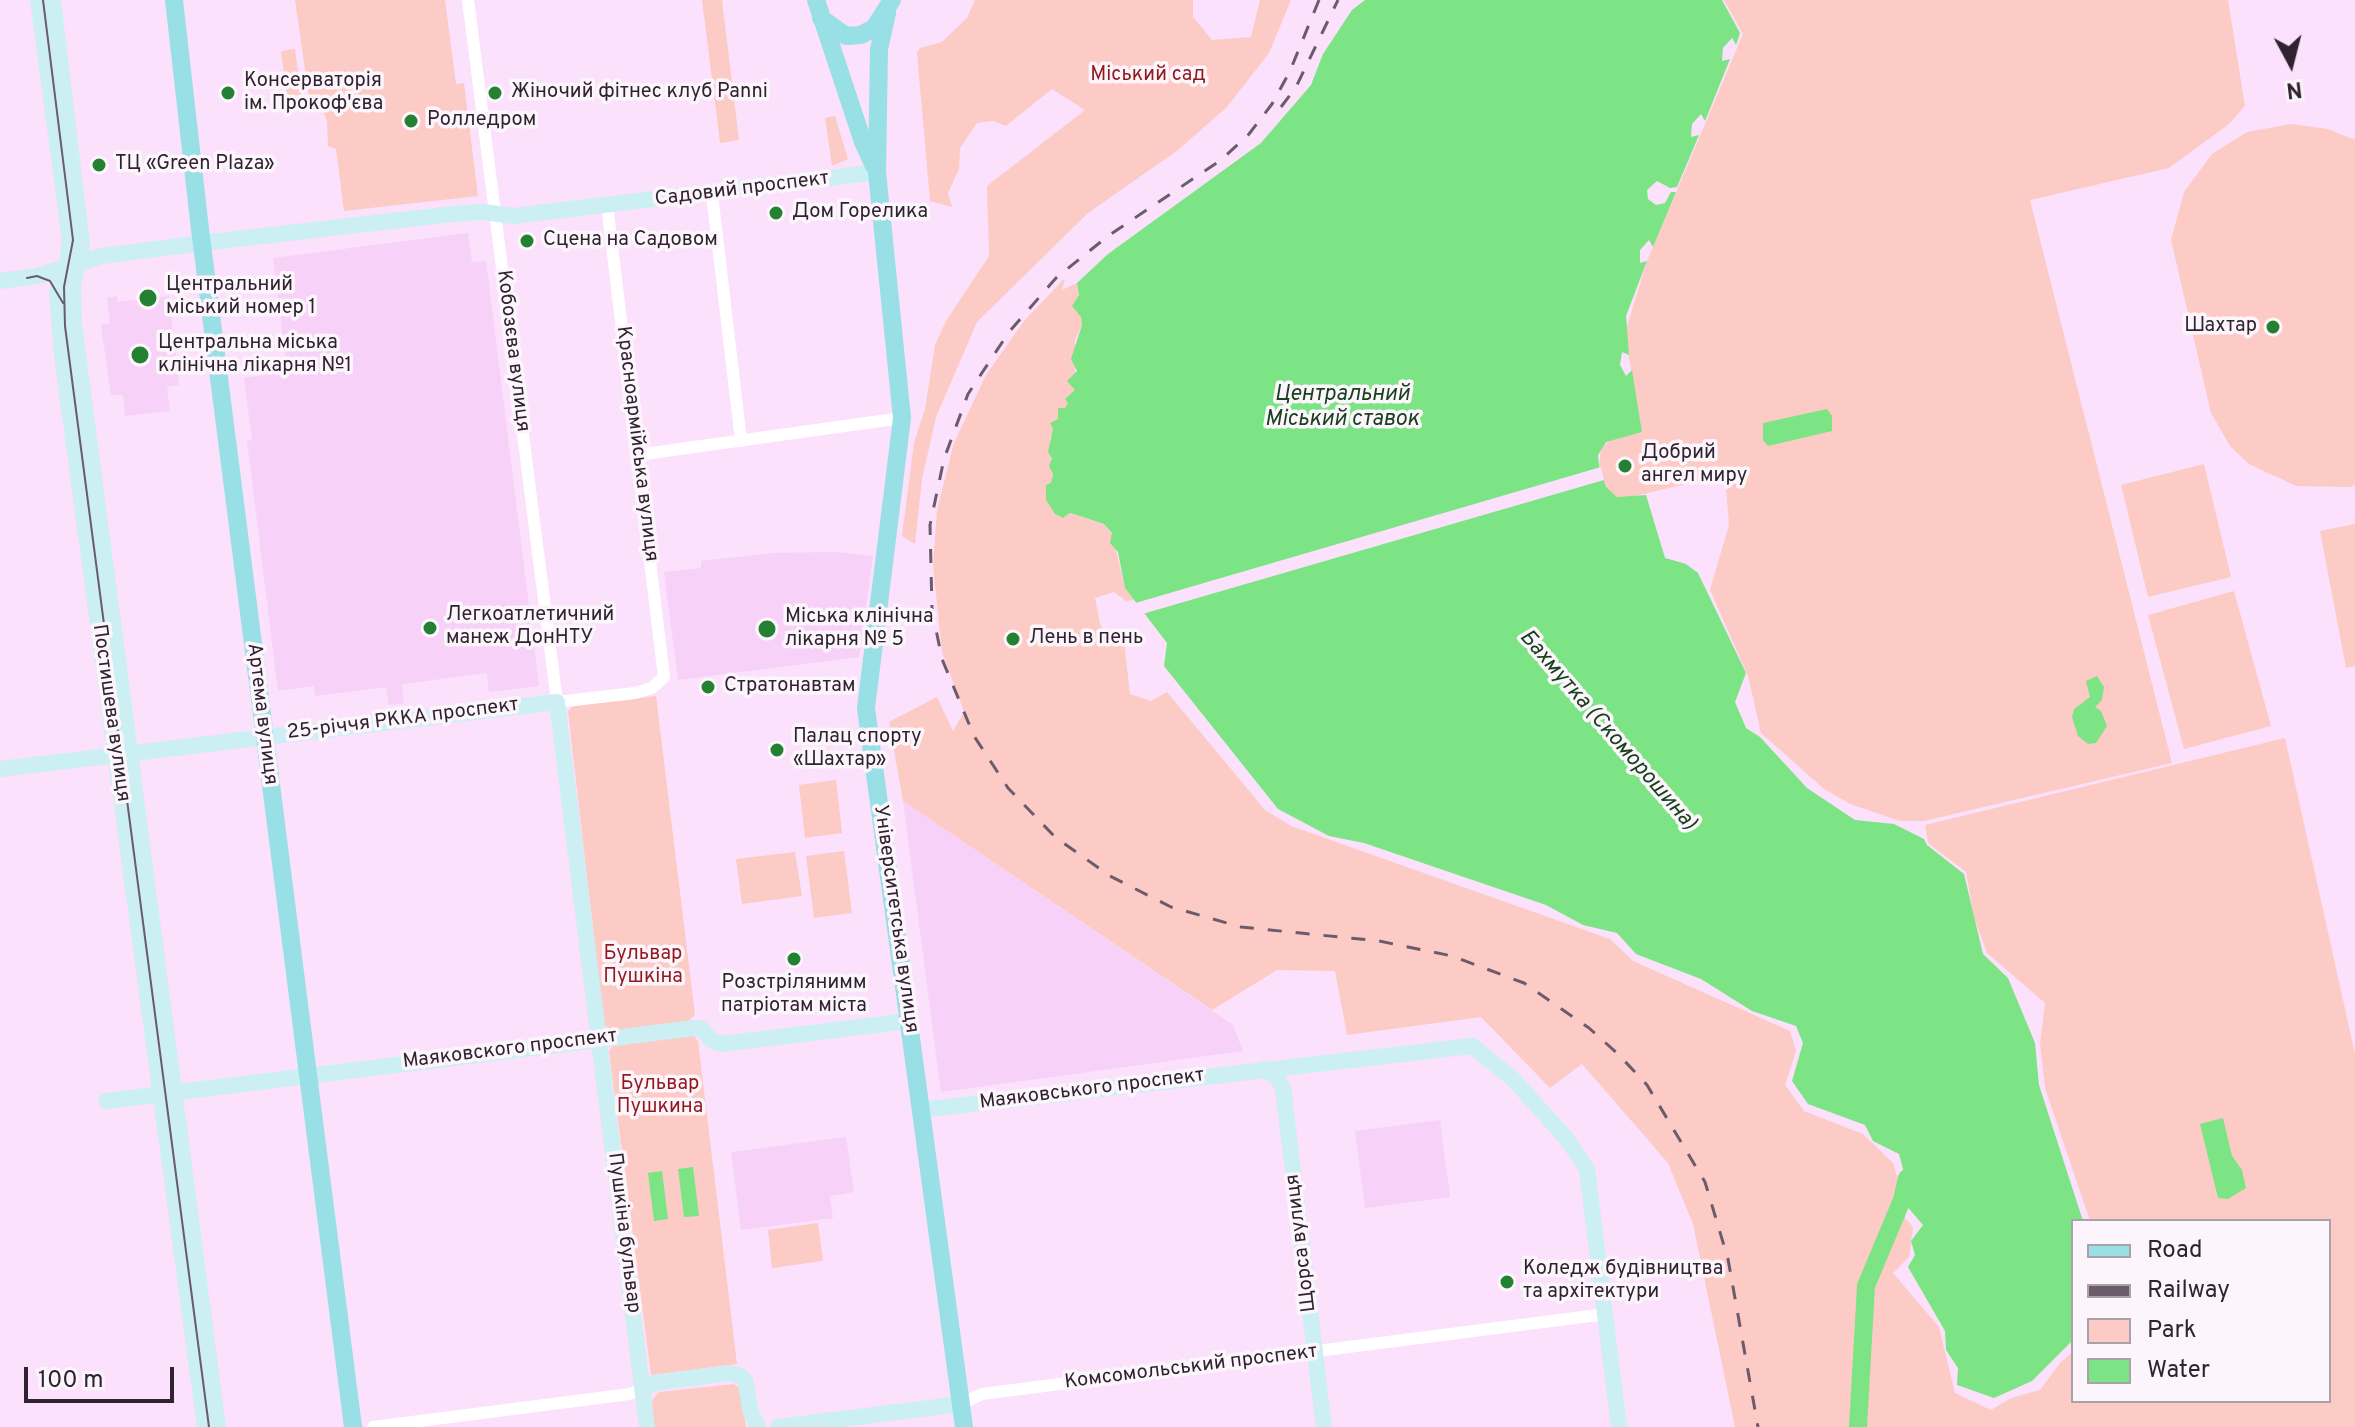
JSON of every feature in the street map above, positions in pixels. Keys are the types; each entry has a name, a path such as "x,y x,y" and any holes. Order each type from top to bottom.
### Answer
{"main road":[{"name":"Артема вулиця","path":"174,0 306,1074 353,1427"},
{"path":"818,9 846,36 861,35 874,28 890,4"},
{"name":"Університетська вулиця","path":"890,4 879,49 877,172 902,418 866,708 964,1427"},
{"name":"Університетська вулиця","path":"818,9 863,142 877,172"}],"street":[{"name":"Постишева вулиця","path":"38,0 73,264 74,324 122,753"},
{"name":"Постишева вулиця","path":"53,0 82,245 57,291 57,305 218,1427"},
{"name":"Кобозєва вулиця","path":"468,0 557,702"},
{"name":"Садовий проспект","path":"0,281 27,278 73,264 202,243 453,214 513,216 877,172"},
{"path":"712,194 741,441"},
{"name":"Красноармійська вулиця","path":"607,205 664,665 661,682"},
{"path":"27,278 40,280 50,288 57,305"},
{"path":"637,455 902,418"},
{"name":"25-річчя РККА проспект","path":"0,769 635,693 661,682"},
{"name":"Пушкіна бульвар","path":"557,702 647,1427"},
{"name":"Маяковского проспект","path":"106,1101 694,1028 702,1029 711,1040 721,1044 909,1021"},
{"name":"Маяковського проспект","path":"921,1110 1463,1045 1479,1049 1537,1104 1587,1169 1619,1427"},
{"path":"1283,1088 1284,1075 1295,1065"},
{"path":"1262,1069 1276,1076 1283,1088"},
{"name":"Щорса вулиця","path":"1283,1088 1324,1427"},
{"name":"Постишева вулиця","path":"168,1094 205,1427"},
{"name":"Комсомольський проспект","path":"778,1427 961,1404 982,1394 1606,1314"},
{"path":"373,1427 630,1394 655,1383 729,1373 745,1380 751,1413 758,1427"}],"shaded area":[{"path":"468,233 472,262 486,261 539,686 489,692 487,673 402,684 404,703 389,705 386,687 315,696 314,686 278,691 247,441 252,440 244,378 287,372 273,258"},
{"name":"Центральна міська клінічна лікарня №1","path":"117,296 118,302 169,296 179,385 167,387 170,411 125,416 123,395 111,395 101,325 110,323 107,298"},
{"name":"Міська клінічна лікарня № 5","path":"837,552 873,556 859,657 678,680 664,572 701,568 701,561 774,553"},
{"path":"903,801 1233,1025 1243,1051 941,1092"},
{"path":"1440,1120 1450,1197 1365,1208 1355,1131"},
{"path":"846,1137 854,1192 830,1196 833,1218 741,1230 731,1152"}],"green space":[{"path":"295,0 445,0 456,84 464,83 478,196 344,211 336,149 328,146 327,121 321,105 309,97"},
{"path":"702,0 722,0 739,140 720,143"},
{"name":"Міський сад","path":"975,0 1193,0 1193,17 1212,40 1251,37 1260,0 1291,0 1269,53 1227,107 1178,150 1088,213 977,322 936,417 922,479 915,544 902,536 914,443 925,409 935,345 946,321 989,256 987,186 1085,110 1052,89 1006,126 993,121 977,123 960,148 959,169 948,193 952,207 930,201 917,53 920,48 942,42 967,18"},
{"path":"1724,0 2228,0 2245,106 2229,124 2169,168 2030,200 2172,763 1924,821 1900,821 1850,804 1824,789 1761,733 1748,676 1710,590 1729,525 1725,475 1626,498 1617,497 1606,487 1599,466 1601,448 1614,437 1642,432 1625,333 1647,261 1743,34"},
{"path":"295,49 301,94 287,98 281,51"},
{"path":"835,116 848,159 832,166 825,118"},
{"name":"Шахтар","path":"2291,124 2328,129 2355,140 2355,485 2349,487 2296,486 2249,464 2230,446 2211,413 2171,240 2184,192 2212,154 2247,132"},
{"path":"1065,278 1062,290 1077,283 1082,325 1075,340 1075,390 1050,437 1055,514 1063,518 1070,513 1104,524 1112,534 1125,588 1134,600 1126,601 1114,592 1095,598 1100,624 1110,641 1124,641 1130,694 1151,701 1167,692 1265,810 1291,826 1610,939 1633,961 1790,1031 1796,1051 1785,1085 1804,1111 1863,1134 1893,1163 1898,1179 1895,1206 1913,1227 1909,1257 1893,1273 1939,1327 1955,1393 1991,1410 2011,1398 2040,1390 2071,1354 2071,1403 2331,1403 2331,1219 2089,1219 2045,1088 2040,1044 2045,1003 1987,953 1974,917 1966,872 1928,843 1925,825 2285,738 2355,1054 2355,1427 1735,1427 1693,1224 1668,1163 1582,1064 1550,1088 1481,1017 1347,1035 1335,971 1277,970 1212,1010 903,801 889,722 937,697 953,731 964,712 942,652 933,566 937,510 954,443 986,375 1024,321"},
{"path":"2204,464 2231,577 2148,597 2121,485"},
{"path":"2355,524 2355,666 2346,668 2320,531"},
{"path":"2234,591 2271,726 2184,749 2148,615"},
{"name":"Бульвар Пушкіна","path":"656,696 695,1015 687,1022 614,1031 604,1025 568,711 573,706"},
{"path":"836,780 842,833 805,838 799,785"},
{"path":"844,851 852,913 814,918 806,856"},
{"path":"795,852 802,896 742,904 736,859"},
{"name":"Бульвар Пушкина","path":"693,1035 698,1041 737,1364 651,1375 609,1051 613,1046"},
{"path":"818,1223 823,1261 772,1268 768,1230"},
{"path":"734,1384 741,1389 746,1427 653,1427 650,1403 659,1392"}],"water":[{"name":"Центральний Міський ставок","path":"1365,0 1722,0 1740,33 1736,45 1732,38 1723,48 1722,61 1730,59 1705,121 1701,114 1692,124 1691,137 1699,135 1677,187 1670,188 1657,181 1647,190 1648,199 1656,205 1665,203 1671,192 1676,192 1653,247 1649,240 1640,250 1640,263 1647,261 1626,316 1629,355 1622,352 1620,365 1626,376 1632,370 1642,432 1606,442 1598,455 1599,466 1606,487 1617,497 1646,495 1665,558 1686,564 1698,573 1746,673 1735,702 1746,728 1760,737 1807,788 1855,820 1894,824 1924,839 1927,845 1964,874 1983,954 2008,978 2035,1043 2039,1085 2082,1219 2071,1219 2071,1342 2032,1381 1994,1398 1957,1385 1958,1368 1946,1350 1945,1331 1908,1267 1915,1255 1911,1241 1923,1225 1899,1197 1905,1176 1899,1154 1873,1141 1865,1125 1808,1104 1792,1081 1803,1043 1796,1026 1752,1011 1701,979 1636,954 1617,933 1583,925 1546,905 1364,843 1329,836 1278,809 1164,666 1167,643 1125,588 1118,552 1110,543 1112,533 1104,524 1083,517 1070,513 1063,518 1055,514 1046,500 1046,485 1051,483 1053,474 1049,466 1052,458 1048,452 1053,428 1050,423 1058,419 1058,408 1065,408 1068,403 1065,399 1075,390 1067,381 1077,371 1071,359 1082,325 1081,317 1072,306 1079,295 1077,283 1108,254 1261,143 1311,85 1323,54 1352,10"},
{"path":"1827,409 1832,416 1832,431 1768,446 1763,440 1763,423"},
{"path":"2097,676 2104,687 2102,700 2095,707 2101,711 2107,726 2096,743 2088,744 2078,736 2072,717 2074,709 2090,697 2086,681"},
{"path":"2223,1118 2232,1156 2242,1170 2246,1188 2228,1199 2218,1198 2200,1124"},
{"path":"693,1167 699,1216 684,1217 678,1169"},
{"path":"662,1171 668,1219 654,1221 648,1173"}],"pier":[{"path":"1601,467 1604,480 1139,615 1132,604"}],"waterway":[{"name":"Бахмутка (Скоморошина)","path":"1858,1427 1866,1286 1902,1200 1907,1178"}],"tram line":[{"path":"43,0 73,240 64,287 65,326 209,1427"},
{"path":"27,278 37,276 50,281 63,303"}],"railway":[{"path":"1319,0 1290,71 1272,104 1249,134 1221,160 1108,236 1056,278 1009,332 968,394 944,459 930,525 932,610 942,659 974,736 1008,788 1055,837 1110,876 1171,907 1241,927 1379,941 1452,956 1524,983 1589,1028 1618,1054 1647,1085 1705,1182 1728,1259 1758,1427"},
{"path":"1281,107 1296,87 1338,0"}],"place":[{"name":"Консерваторія ім. Прокоф'єва","path":"228,93"},
{"name":"Жіночий фітнес клуб Panni","path":"495,93"},
{"name":"Ролледром","path":"411,121"},
{"name":"ТЦ «Green Plaza»","path":"99,165"},
{"name":"Дом Горелика","path":"776,213"},
{"name":"Сцена на Садовом","path":"527,241"},
{"name":"Центральний міський номер 1","path":"148,298"},
{"name":"Шахтар","path":"2273,327"},
{"name":"Центральна міська клінічна лікарня №1","path":"140,355"},
{"name":"Добрий ангел миру","path":"1625,466"},
{"name":"Легкоатлетичний манеж ДонНТУ","path":"430,628"},
{"name":"Міська клінічна лікарня № 5","path":"767,629"},
{"name":"Лень в пень","path":"1013,639"},
{"name":"Стратонавтам","path":"708,687"},
{"name":"Палац спорту «Шахтар»","path":"777,750"},
{"name":"Розстрілянимм патріотам міста","path":"794,959"},
{"name":"Коледж будівництва та архітектури","path":"1507,1282"}]}
